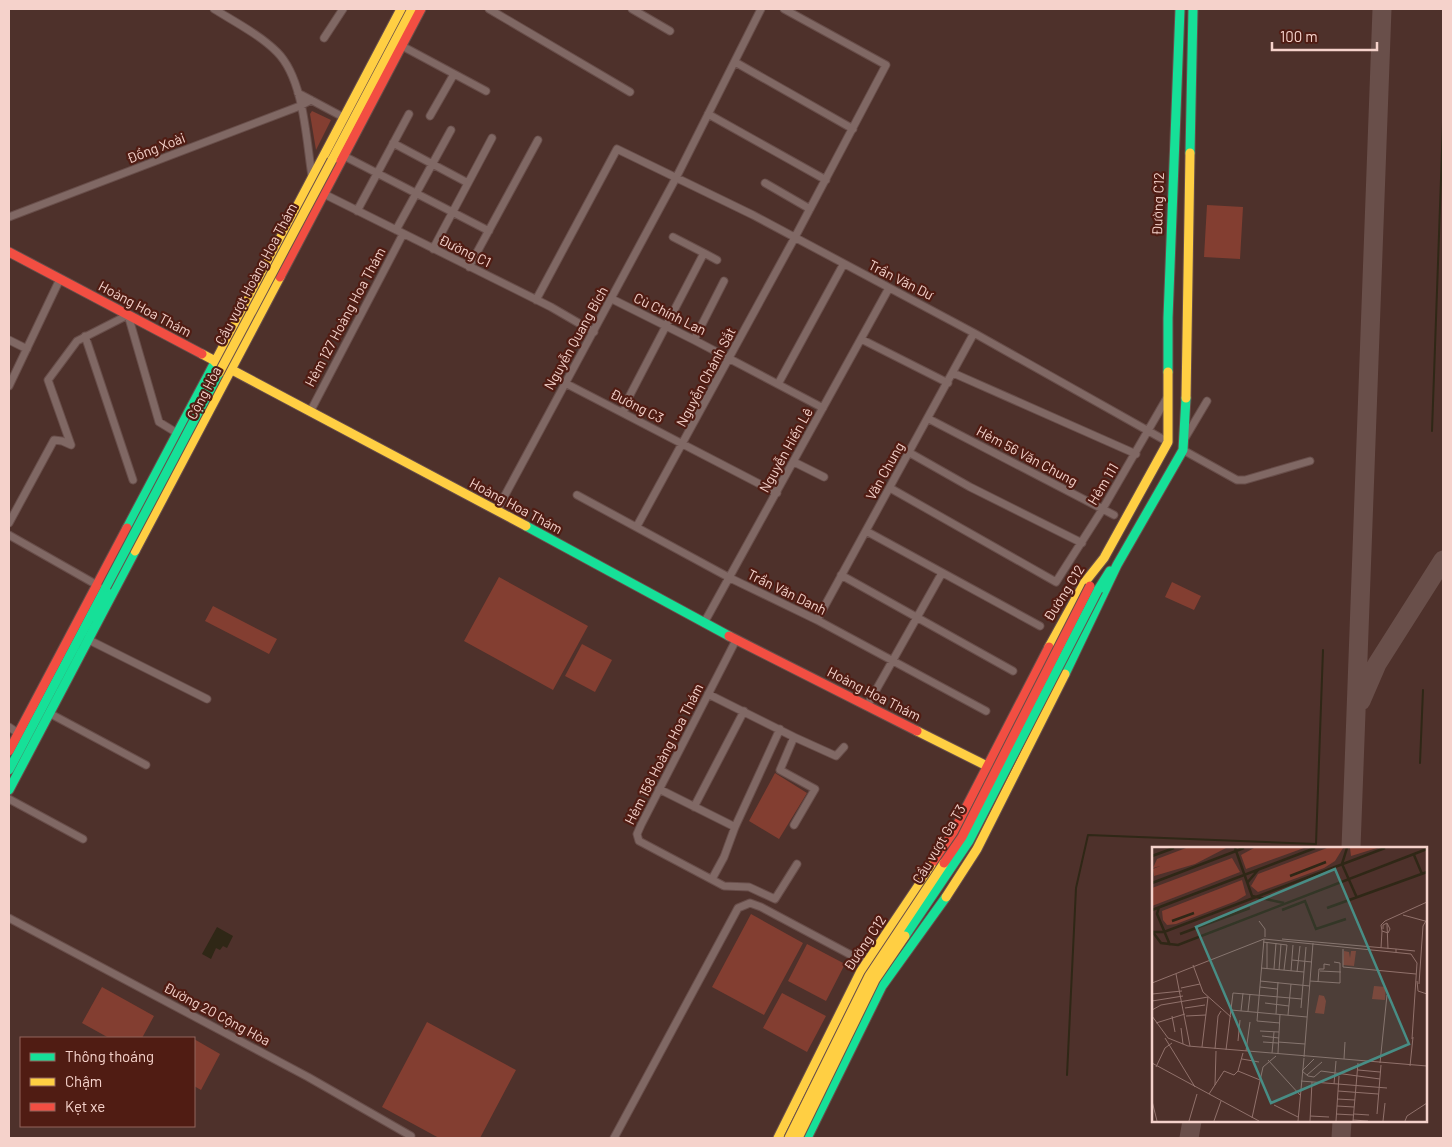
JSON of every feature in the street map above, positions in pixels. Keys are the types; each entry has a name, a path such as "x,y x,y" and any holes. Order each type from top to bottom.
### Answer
{"main road":[{"name":"Cộng Hòa","path":"9,770 191,405 401,9"},
{"name":"Cầu vượt Hoàng Hoa Thám","path":"102,586 412,9"},
{"name":"Cộng Hòa","path":"9,790 421,9"},
{"name":"Đường C12","path":"778,1138 866,964 904,911 948,840 988,767 1062,621 1084,582 1104,558 1168,442 1168,309 1180,9"},
{"path":"807,1138 882,986 928,925 977,848 1100,606 1117,565 1183,450 1185,438 1194,9"},
{"name":"Hoàng Hoa Thám","path":"9,252 496,510 736,640 1013,778"},
{"path":"238,316 255,325"},
{"path":"191,405 208,414"},
{"name":"Cầu vượt Ga T3","path":"798,1138 875,980 969,841 1094,588 1104,558"},
{"name":"Cầu vượt Ga T3","path":"789,1138 869,976 962,837 1094,588 1117,565"},
{"name":"Cộng Hòa","path":"9,750 102,586"},
{"path":"792,1110 813,1127"}],"street":[{"path":"214,9 277,52 292,76 298,94 312,176"},
{"path":"324,38 342,9"},
{"path":"489,9 630,92"},
{"path":"632,9 670,32"},
{"name":"Nguyễn Quang Bích","path":"496,510 612,299 677,176 761,9"},
{"name":"Nguyễn Chánh Sắt","path":"638,526 826,180 886,64 784,9"},
{"path":"402,46 486,91"},
{"path":"735,62 853,129"},
{"path":"430,116 454,74"},
{"path":"298,94 343,117"},
{"name":"Đồng Xoài","path":"9,216 300,106 311,100"},
{"path":"357,211 409,114"},
{"path":"708,114 826,180"},
{"name":"Hẻm 127 Hoàng Hoa Thám","path":"310,412 400,232 416,194 451,130"},
{"path":"433,249 492,138"},
{"path":"469,267 538,140"},
{"path":"393,143 468,183"},
{"name":"Trần Văn Dư","path":"536,300 617,150 677,176 889,288 1168,442"},
{"path":"344,156 489,231"},
{"path":"765,183 810,209"},
{"name":"Đường C1","path":"324,194 536,300 594,332"},
{"path":"674,237 717,260"},
{"path":"623,413 630,395 704,253"},
{"path":"778,384 843,265"},
{"path":"9,386 60,279"},
{"path":"694,340 724,281"},
{"name":"Nguyễn Hiến Lê","path":"704,623 889,288"},
{"name":"Cù Chính Lan","path":"612,299 730,358 823,408"},
{"path":"9,523 54,440 71,445 48,380 77,341 85,336 128,315 160,422 177,433"},
{"name":"Văn Chung","path":"817,620 974,334"},
{"path":"85,336 133,480"},
{"path":"861,339 948,383"},
{"path":"9,340 27,349"},
{"path":"954,373 1136,454"},
{"name":"Đường C3","path":"565,384 777,493"},
{"name":"Hẻm 111","path":"890,488 1056,582 1136,454 1147,430 1168,396"},
{"path":"1185,438 1207,401"},
{"name":"Hẻm 56 Văn Chung","path":"928,419 1114,515"},
{"path":"1183,450 1237,480 1245,480 1310,461"},
{"path":"910,453 970,487 1082,543"},
{"path":"794,462 824,477"},
{"name":"Trần Văn Danh","path":"577,495 638,526 730,578 817,620 986,711"},
{"path":"866,531 1040,626"},
{"path":"9,535 102,586"},
{"path":"867,706 942,573"},
{"path":"841,575 1013,671"},
{"path":"89,640 207,699"},
{"name":"Hẻm 158 Hoàng Hoa Thám","path":"736,640 641,825 638,834 639,841 724,886 750,887 775,899 798,864"},
{"path":"708,694 836,756 844,747"},
{"path":"694,807 744,711"},
{"path":"49,713 146,765"},
{"path":"9,727 18,733"},
{"path":"712,880 780,729"},
{"path":"794,737 780,770 815,789 794,825"},
{"path":"659,789 735,827"},
{"path":"9,799 83,839"},
{"path":"614,1138 738,908 750,903 762,907 866,964"},
{"name":"Đường 20 Cộng Hòa","path":"9,918 308,1077 411,1136"}],"shaded area":[{"path":"312,111 331,120 316,150 310,114"},
{"path":"1207,205 1243,207 1240,259 1204,257"},
{"path":"499,577 588,626 553,690 464,641"},
{"path":"1172,582 1201,596 1194,610 1165,597"},
{"path":"213,606 277,639 269,654 205,621"},
{"path":"582,644 612,660 595,692 565,676"},
{"path":"775,773 807,793 779,839 749,821"},
{"path":"751,914 803,943 764,1015 712,987"},
{"path":"217,927 233,936 227,948 223,946 220,950 216,948 211,959 202,954"},
{"path":"807,944 845,964 826,1001 788,981"},
{"path":"102,987 154,1016 143,1037 107,1037 82,1023"},
{"path":"782,993 826,1016 807,1052 763,1028"},
{"path":"427,1022 516,1070 480,1138 439,1138 382,1107"},
{"path":"195,1040 220,1054 201,1090 195,1087"}],"waterway":[{"path":"1432,431 1443,123"},
{"path":"1067,1075 1076,888 1088,835 1316,844 1323,650"},
{"path":"1420,763 1423,690"}],"taxiway":[{"path":"1351,847 1382,9"},
{"path":"1361,701 1377,664 1443,560"},
{"path":"1189,1138 1192,1122"},
{"path":"1341,1138 1342,1122"}],"traffic: fast":[{"path":"1168,372 1168,318 1180,9"},
{"path":"1190,153 1193,9"},
{"path":"127,528 215,362"},
{"path":"106,587 219,373"},
{"path":"1065,674 1117,565 1183,450 1186,398"},
{"path":"526,526 729,636"},
{"path":"9,790 135,551"},
{"path":"1098,590 1110,571"},
{"path":"9,770 106,587"},
{"path":"905,936 969,841 1098,590"},
{"path":"807,1138 882,986 946,897"}],"traffic: slow":[{"path":"215,362 401,9"},
{"path":"332,160 412,9"},
{"path":"1186,398 1190,153"},
{"path":"219,373 332,160"},
{"path":"135,551 280,277"},
{"path":"202,354 526,526"},
{"path":"1049,647 1085,582 1104,558 1168,442 1168,372"},
{"path":"946,897 977,849 1065,674"},
{"path":"917,731 993,769"},
{"path":"778,1138 861,971 935,861"},
{"path":"789,1138 869,976 944,863"},
{"path":"798,1138 875,980 905,936"}],"traffic: jam":[{"path":"280,277 421,9"},
{"path":"9,252 202,354"},
{"path":"9,751 127,528"},
{"path":"944,863 962,837 1090,586"},
{"path":"729,636 917,731"},
{"path":"935,861 953,833 1049,647"}]}
